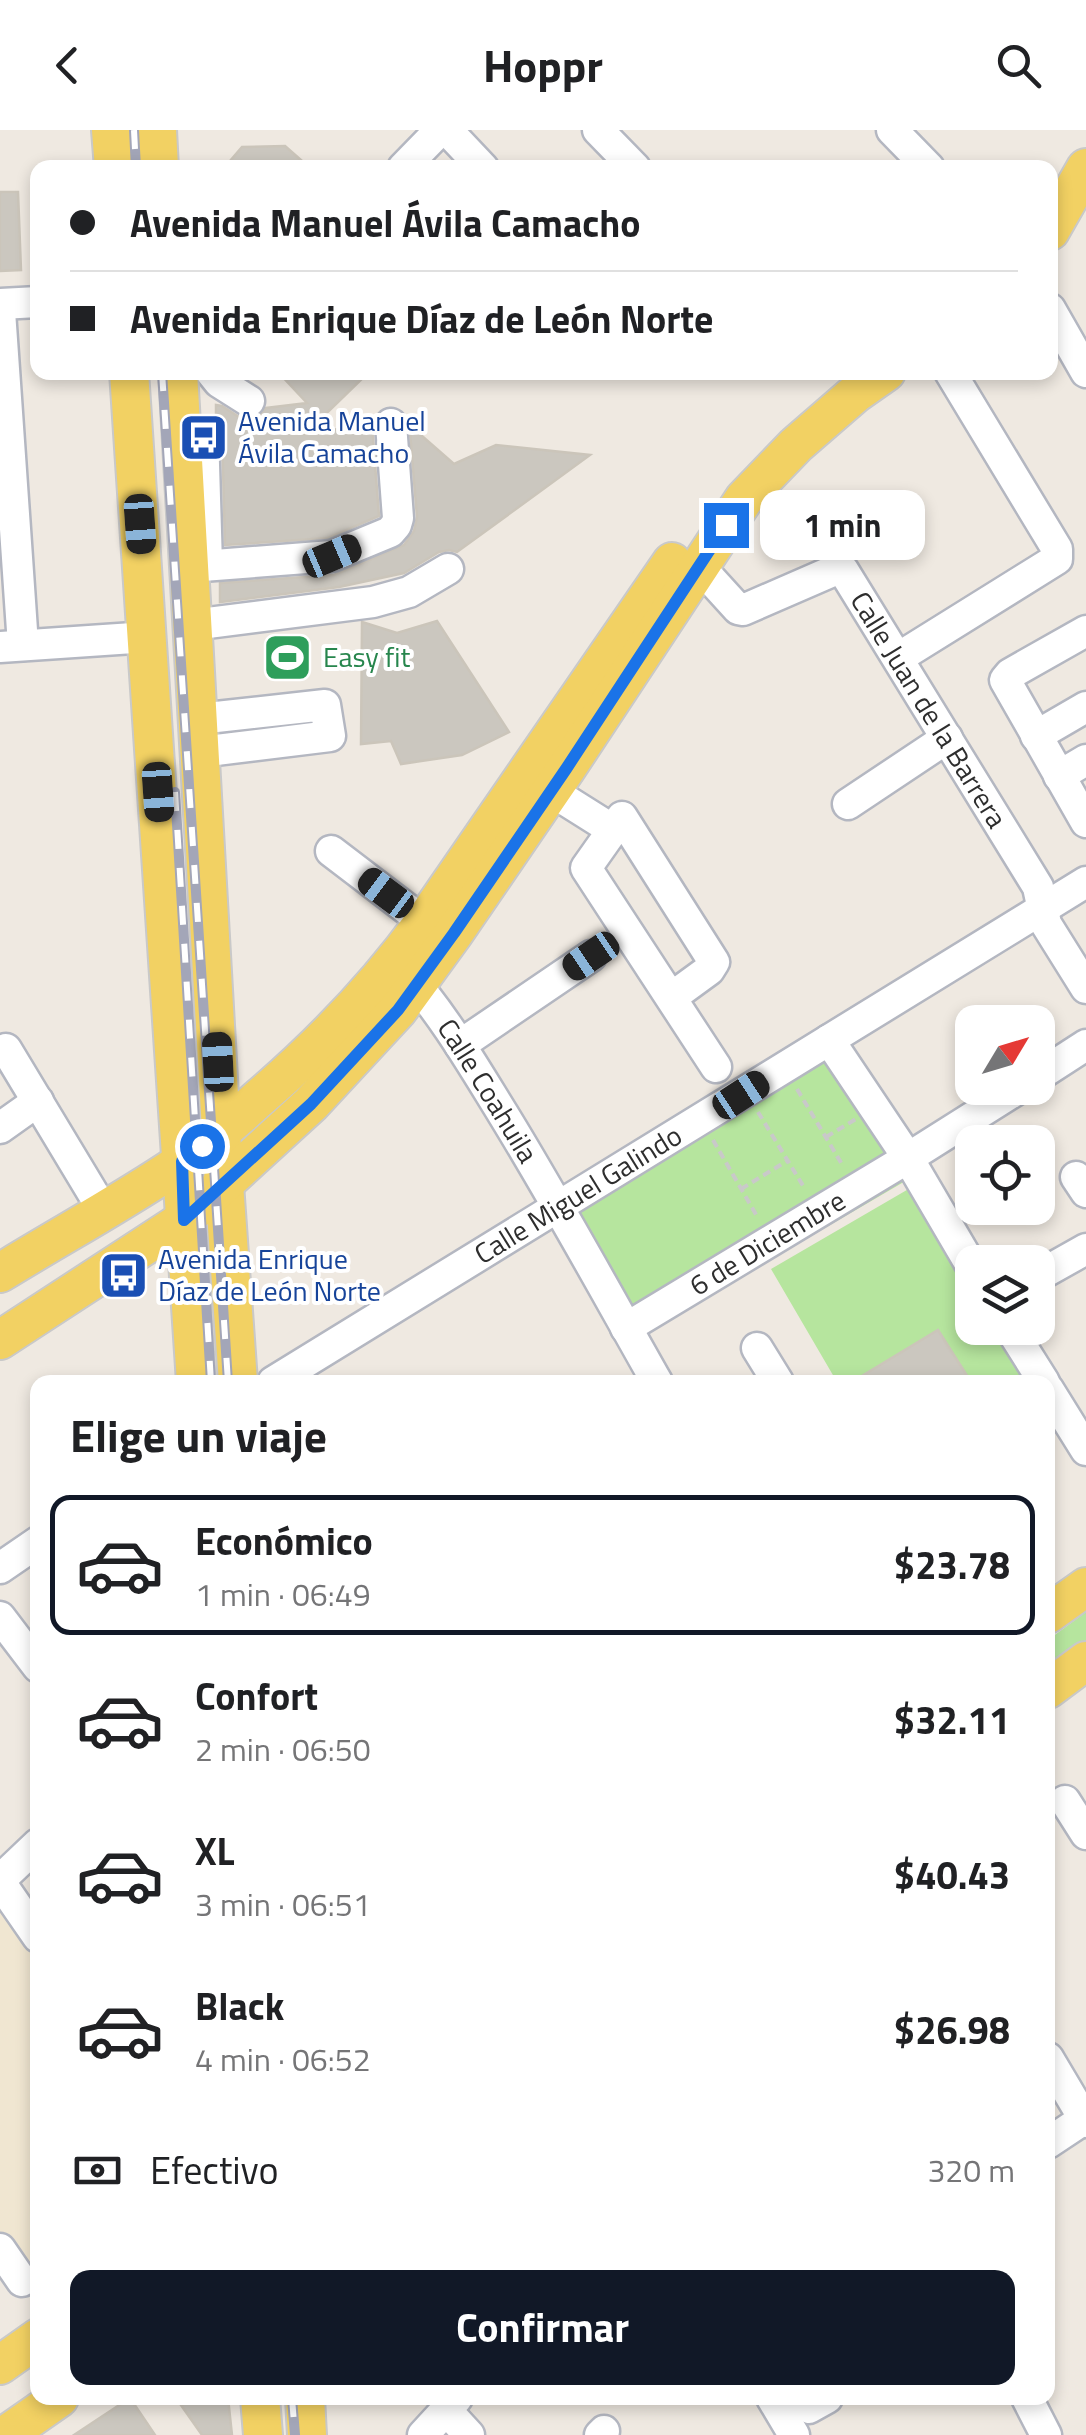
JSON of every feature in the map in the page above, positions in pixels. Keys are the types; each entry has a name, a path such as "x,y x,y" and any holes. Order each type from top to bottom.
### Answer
{"main road":[{"path":"110,130 113,160"},
{"path":"157,130 159,160"},
{"path":"1058,181 1086,137"},
{"path":"1058,217 1086,168"},
{"path":"131,380 195,1375"},
{"path":"193,380 205,432 192,625 238,1375"},
{"path":"0,1340 184,1220 311,1104 398,1010 424,922 725,484 782,424 848,380"},
{"path":"0,1273 182,1161 301,1062 350,1012 406,973 548,796 744,499 796,446 850,380"},
{"path":"1055,1609 1086,1587"},
{"path":"1055,1684 1086,1661"},
{"path":"0,2364 30,2343"},
{"path":"6,2435 48,2405"},
{"path":"261,2405 263,2435"},
{"path":"306,2405 308,2435"}],"street":[{"path":"412,160 444,130 469,160"},
{"path":"598,130 627,160"},
{"path":"30,303 0,308 11,646 148,637"},
{"path":"1058,323 1086,372"},
{"path":"213,380 249,401"},
{"path":"898,658 1057,559 1057,549 955,380"},
{"path":"198,566 332,556 390,532 398,518 391,424"},
{"path":"192,625 373,602 409,592 448,570"},
{"name":"Calle Juan de la Barrera","path":"708,576 743,610 834,570 843,570 1038,886 1046,924 1086,988"},
{"path":"1086,631 1010,674 1006,680 1086,822"},
{"path":"1036,736 1086,706"},
{"path":"848,804 947,738"},
{"path":"1059,776 1086,760"},
{"path":"548,796 619,821 714,962 710,970 672,997"},
{"path":"619,821 586,868 716,1067"},
{"path":"331,851 424,922"},
{"name":"Calle Miguel Galindo","path":"283,1375 1086,882"},
{"path":"460,1044 591,956"},
{"name":"Calle Coahuila","path":"406,973 460,1044 558,1205 652,1375"},
{"path":"828,1040 908,1158 959,1245"},
{"path":"1055,1065 1086,1044"},
{"path":"6,1049 103,1210"},
{"path":"0,1128 38,1101"},
{"name":"6 de Diciembre","path":"626,1328 992,1105"},
{"path":"1055,1266 1086,1249"},
{"path":"1021,1345 1039,1375"},
{"path":"757,1348 774,1375"},
{"path":"1055,1408 1069,1442"},
{"path":"0,1568 30,1547"},
{"path":"0,1617 30,1656"},
{"path":"1065,1801 1086,1834"},
{"path":"30,1852 0,1881 30,1925"},
{"path":"1055,2139 1085,2120 1065,2068"},
{"path":"0,2250 22,2282"},
{"path":"424,2435 451,2405"},
{"path":"453,2405 468,2435"},
{"path":"776,2405 794,2435"},
{"path":"1031,2405 1046,2435"}],"path":[{"path":"794,1085 857,1189"},
{"path":"755,1108 819,1212"},
{"path":"826,1137 860,1117"},
{"path":"711,1136 771,1240"},
{"path":"741,1189 788,1161"}],"shaded area":[{"path":"0,1903 30,1948 30,2276 0,2233"}],"green space":[{"path":"830,1045 914,1176 642,1335 570,1207"},
{"path":"912,1187 955,1258 955,1345 1009,1345 1028,1375 967,1375 938,1330 864,1375 833,1375 771,1269"},
{"path":"1086,1612 1086,1643 1055,1666 1055,1635"}],"building":[{"path":"285,146 301,160 231,160 242,147"},
{"path":"0,192 18,192 21,270 0,271"},
{"path":"285,380 361,380 305,434 372,424 379,516 328,538 225,545 222,431 216,419 216,405 249,420 266,408 307,403"},
{"path":"414,429 454,464 496,445 590,455 457,552 439,552 404,573 339,587 220,602 220,583 334,575 404,545 414,531 417,517 410,432"},
{"path":"437,621 509,732 462,755 401,764 391,741 361,744 362,622 397,633"},
{"path":"938,1330 967,1375 864,1375"},
{"path":"119,2405 135,2405 155,2435 74,2435"},
{"path":"181,2405 229,2405 232,2435 202,2435"}],"railway":[{"path":"134,130 136,160"},
{"path":"163,380 228,1375"},
{"path":"175,792 211,1375"},
{"path":"293,2405 295,2435"}],"place":[{"name":"Avenida Manuel Ávila Camacho","path":"203,437"},
{"name":"Easy fit","path":"288,657"},
{"name":"Avenida Enrique Díaz de León Norte","path":"123,1275"}],"route":[{"path":"202,1146 182,1161 184,1220 311,1104 398,1010 566,769 726,525"}]}
